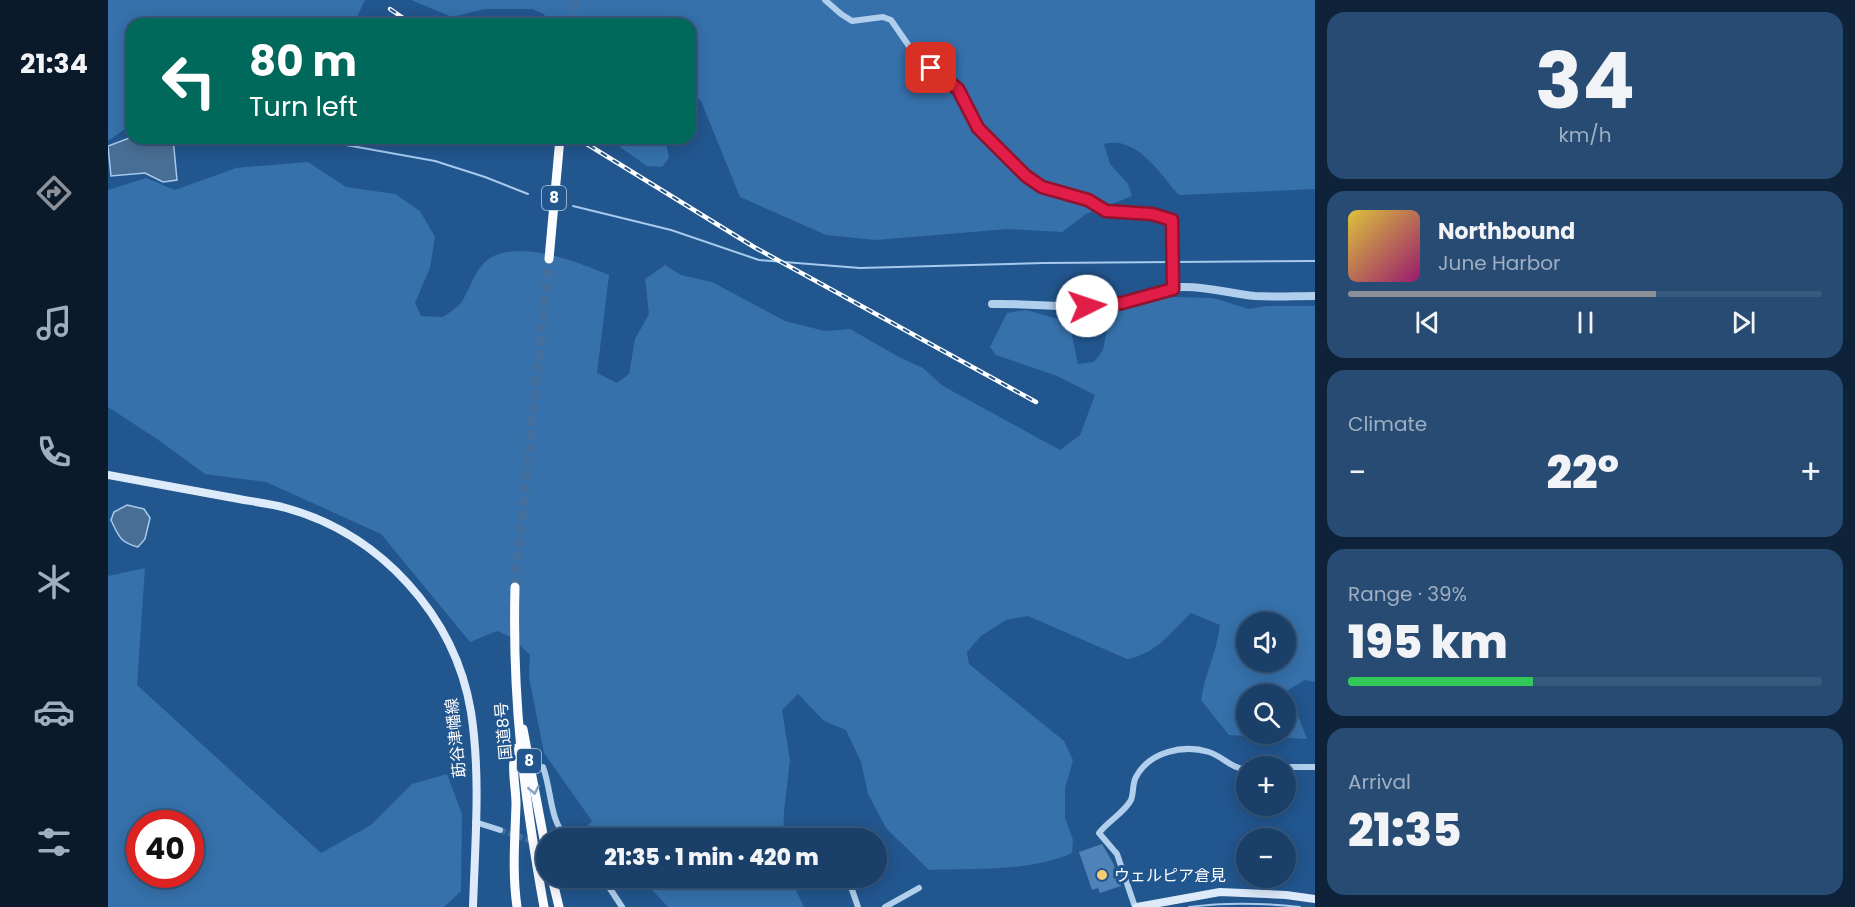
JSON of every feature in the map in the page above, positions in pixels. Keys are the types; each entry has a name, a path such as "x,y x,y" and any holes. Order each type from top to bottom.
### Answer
{"highway":[{"name":"8","path":"549,259 559,144"},
{"name":"国道8号","path":"515,587 514,670 519,744 527,812 544,907"},
{"name":"8","path":"514,670 542,828"},
{"name":"8","path":"518,907 514,887 514,757 519,744"},
{"path":"554,888 559,907"}],"main road":[{"name":"莇谷津幡線","path":"108,475 286,508 344,530 391,565 424,601 444,635 460,670 470,711 476,757 473,907"},
{"path":"1136,907 1221,892 1286,895 1315,899"}],"street":[{"path":"825,0 852,21 883,17 891,20 920,62 942,74 958,89 978,128 1026,176 1042,187 1088,200 1106,211 1152,214 1172,220 1173,289"},
{"path":"992,304 1029,303 1053,307 1122,303 1173,289 1207,288 1272,297 1315,296"},
{"path":"1136,907 1117,854 1099,833 1132,798 1136,777 1160,754 1178,749 1209,752 1236,767"},
{"path":"1296,767 1315,766"},
{"path":"543,767 549,783 558,828"},
{"path":"475,822 500,831"},
{"path":"610,888 622,907"},
{"path":"851,888 858,907"},
{"path":"885,907 919,888"}],"shaded area":[{"path":"108,0 365,0 357,18 126,18 126,128 108,141"},
{"path":"411,0 1315,0 1315,189 1179,195 1137,150 1116,143 1104,144 1110,164 1128,184 1132,196 1086,214 1062,232 1008,229 876,240 826,235 740,197 701,101 696,98 696,18 546,18 544,14 532,9 485,9 452,17"},
{"path":"126,139 126,144 174,144 177,180 163,182 145,173 111,176 108,146"},
{"path":"616,144 666,144 669,158 662,167 647,166"},
{"path":"308,162 346,187 395,194 420,211 435,237 430,268 415,303 421,316 443,317 455,309 461,303 481,266 497,255 512,251 528,251 564,258 609,275 597,373 617,383 629,374 635,339 649,314 645,279 665,265 681,275 712,282 785,321 825,331 850,329 923,368 943,386 1060,450 1080,435 1095,395 1057,376 996,355 990,347 1007,313 1026,310 1069,322 1078,364 1094,362 1103,350 1110,314 1171,297 1213,298 1249,309 1266,306 1315,306 1315,682 1305,680 1296,685 1236,684 1236,735 1229,735 1201,700 1220,625 1191,613 1154,648 1127,659 1028,616 1006,620 981,636 967,652 969,664 1064,741 1073,760 1065,789 1065,818 1073,840 1072,853 1039,863 984,869 929,870 886,828 868,794 861,762 846,730 824,721 798,694 782,710 790,760 783,828 585,828 592,821 544,753 529,677 530,655 513,638 497,631 470,642 381,534 266,482 205,474 108,407 108,190 146,178 175,190 236,168"},
{"path":"127,505 144,509 150,518 145,539 138,547 121,538 111,520 114,512"},
{"path":"145,568 137,685 321,853 371,825 412,784 447,774 462,814 461,891 444,907 108,907 108,576"},
{"path":"1296,711 1307,739 1296,738"},
{"path":"650,888 795,888 804,907 668,907"}],"building":[{"name":"ウェルピア倉見","path":"1102,844 1113,863 1121,886 1100,893 1098,888 1092,890 1079,852"}],"waterway":[{"path":"340,144 435,161 528,194"},
{"path":"573,206 671,230 759,260 860,268 1044,263 1315,261"},
{"path":"1189,907 1217,904 1300,907"}],"tunnel":[{"path":"573,18 575,0"},
{"path":"515,587 549,259"},
{"path":"500,830 534,842"}],"railway":[{"path":"390,9 403,18"},
{"path":"587,144 754,247 1036,402"}],"place":[{"name":"ウェルピア倉見","path":"1102,875"}],"route":[{"path":"931,68 942,74 958,89 978,128 1026,176 1042,187 1088,200 1106,211 1152,214 1172,220 1173,289 1162,290 1122,303 1087,306"}]}
